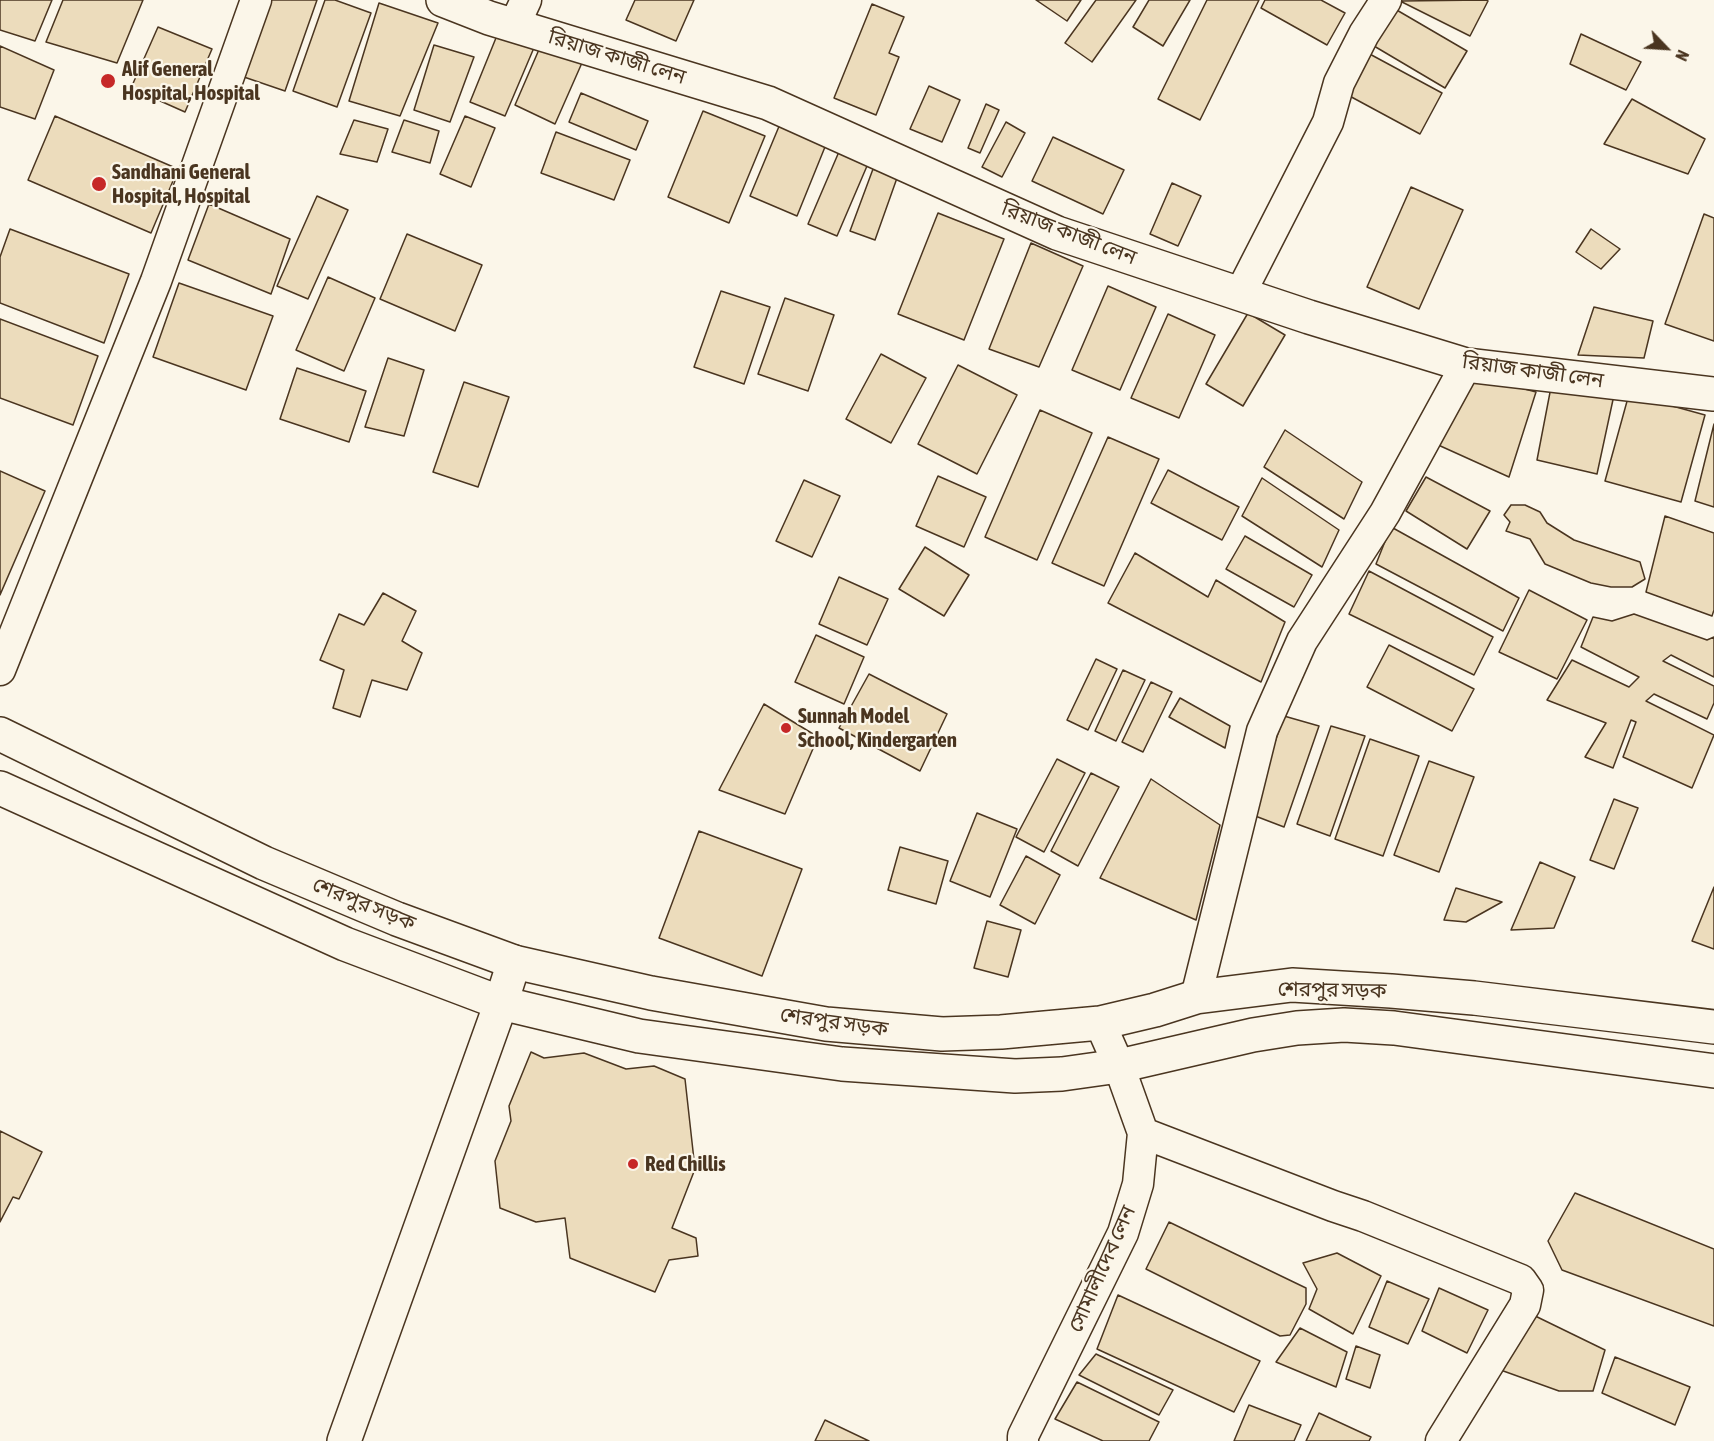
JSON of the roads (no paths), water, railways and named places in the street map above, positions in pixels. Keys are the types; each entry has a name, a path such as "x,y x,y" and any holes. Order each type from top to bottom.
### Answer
{"main road":[{"name":"রিয়াজ কাজী লেন","path":"443,0 520,13 768,103 1057,233 1240,294 1466,365 1714,394"},
{"name":"শেরপুর সড়ক","path":"0,734 264,863 397,919 514,962 651,993 826,1024 942,1034 1001,1032 1100,1023 1155,1010 1196,997 1292,986 1391,991 1572,1009 1714,1027"},
{"name":"শেরপুর সড়ক","path":"0,788 345,944 501,1004 639,1036 842,1064 1016,1076 1062,1074 1119,1066 1253,1035 1297,1028 1344,1025 1395,1029 1714,1071"},
{"path":"344,1441 514,962"}],"street":[{"path":"0,670 156,281 256,0"},
{"path":"1240,294 1328,123 1339,83 1364,34 1386,0"},
{"path":"1196,997 1262,731 1302,641 1385,513 1466,365"},
{"name":"সোমালীদেব লেন","path":"1023,1441 1023,1436 1123,1233 1138,1184 1143,1133 1119,1066 1100,1023"},
{"path":"1143,1133 1363,1216 1521,1280 1528,1290 1525,1305 1441,1441"}],"place":[{"name":"Alif General Hospital, Hospital","path":"108,81"},
{"name":"Sandhani General Hospital, Hospital","path":"99,184"},
{"name":"Sunnah Model School, Kindergarten","path":"786,728"},
{"name":"Red Chillis","path":"633,1164"}]}
